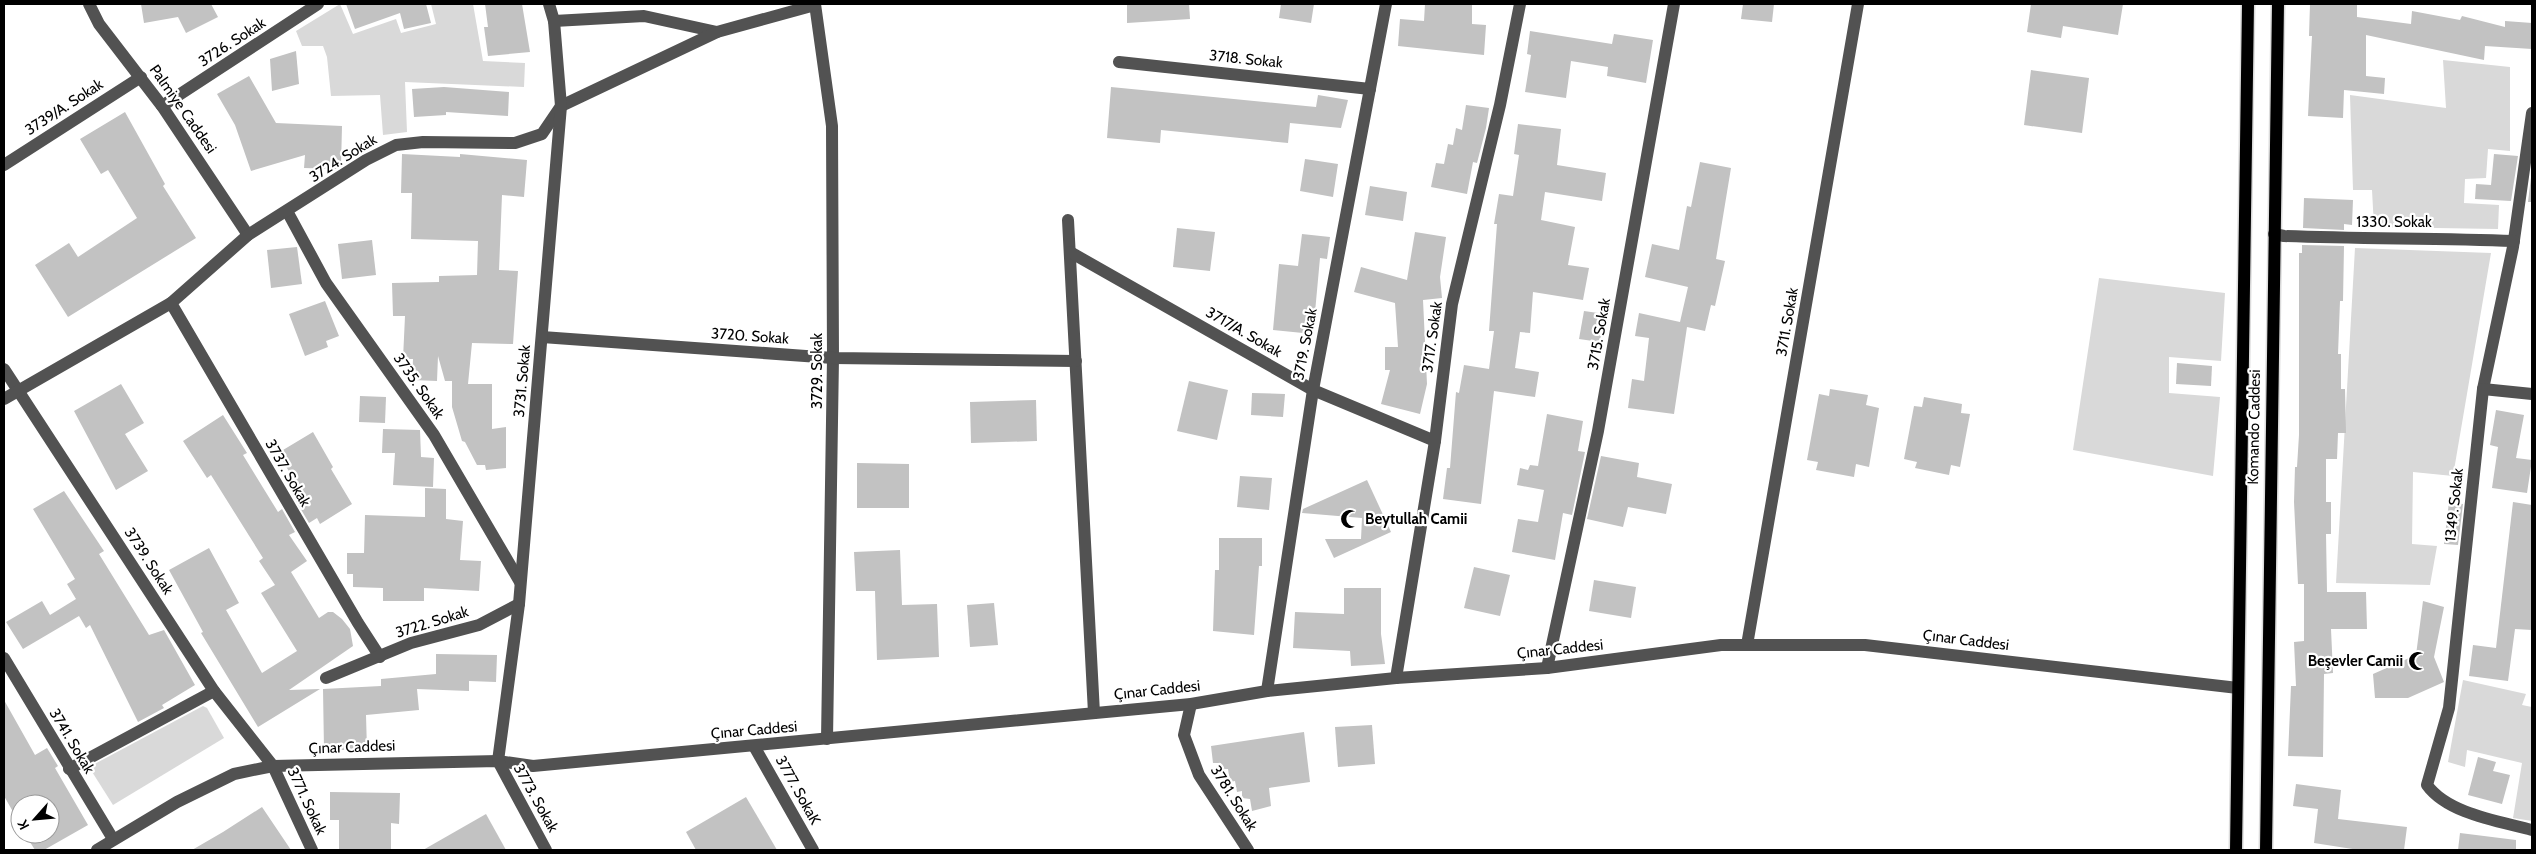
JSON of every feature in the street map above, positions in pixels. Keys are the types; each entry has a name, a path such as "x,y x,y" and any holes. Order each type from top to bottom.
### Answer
{"main road":[{"name":"Komando Caddesi","path":"2236,850 2248,4"},
{"name":"Komando Caddesi","path":"2266,850 2278,4"}],"street":[{"name":"Palmiye Caddesi","path":"89,4 100,24 162,106 248,234"},
{"name":"3726. Sokak","path":"162,106 318,4"},
{"name":"3731. Sokak","path":"498,761 519,604 561,106 554,20 549,4"},
{"path":"561,106 717,32 815,4"},
{"name":"3729. Sokak","path":"815,4 832,126 833,358 827,739"},
{"name":"3719. Sokak","path":"1267,692 1312,390 1386,4"},
{"name":"3717. Sokak","path":"1396,678 1436,441 1452,304 1500,105 1520,4"},
{"name":"3715. Sokak","path":"1547,668 1598,431 1674,4"},
{"name":"3711. Sokak","path":"1747,645 1858,4"},
{"path":"554,20 644,16 717,32"},
{"name":"3718. Sokak","path":"1119,62 1370,89"},
{"name":"3739/A. Sokak","path":"4,165 141,77"},
{"name":"3724. Sokak","path":"4,399 171,303 248,234 366,160 396,145 423,142 515,143 542,134 561,106"},
{"name":"1349. Sokak","path":"2532,113 2514,241 2483,389 2449,708 2427,785 2435,796 2474,815 2532,830"},
{"name":"3735. Sokak","path":"287,211 326,282 434,436 520,582"},
{"path":"1068,220 1094,713"},
{"name":"1330. Sokak","path":"2274,234 2382,240 2444,238 2514,241"},
{"name":"3717/A. Sokak","path":"1070,252 1312,390 1436,441"},
{"name":"3737. Sokak","path":"171,303 358,623 380,657"},
{"name":"3720. Sokak","path":"542,337 833,358 1076,361"},
{"name":"3739. Sokak","path":"4,370 214,691 273,766"},
{"path":"2483,389 2532,394"},
{"name":"3722. Sokak","path":"326,678 411,643 479,625 519,604"},
{"name":"Çınar Caddesi","path":"97,850 177,802 234,774 273,766 498,761 533,766 1191,704 1267,692 1396,678 1547,668 1720,645 1865,645 2238,688"},
{"name":"3741. Sokak","path":"4,658 113,840"},
{"path":"69,769 214,691"},
{"name":"3781. Sokak","path":"1191,704 1184,735 1199,775 1248,850"},
{"name":"3777. SokaK","path":"754,746 813,850"},
{"name":"3773. Sokak","path":"498,761 546,850"},
{"name":"3771. Sokak","path":"273,766 312,850"}],"shaded area":[{"path":"340,4 353,34 396,19 401,33 436,24 431,4 473,4 483,61 525,63 524,87 405,82 407,132 383,135 380,95 331,96 327,57 323,46 302,46 296,31"},
{"path":"2443,60 2510,67 2510,151 2488,149 2486,178 2465,179 2464,203 2499,205 2498,229 2374,227 2372,190 2353,190 2350,95 2446,108"},
{"path":"2355,248 2491,253 2453,476 2413,472 2412,544 2437,546 2430,585 2336,583"},
{"path":"2099,278 2225,293 2221,361 2169,357 2169,393 2220,397 2213,476 2073,450"},
{"path":"2463,680 2526,694 2522,705 2532,707 2532,821 2513,818 2522,763 2467,750 2465,767 2448,762"},
{"path":"203,706 207,708 224,738 113,805 89,767"}],"building":[{"path":"141,4 211,4 218,17 186,33 178,17 144,23"},
{"path":"346,4 426,4 431,23 404,29 400,13 355,29"},
{"path":"485,4 522,4 530,52 488,56 484,27 488,27"},
{"path":"1127,4 1189,4 1190,19 1127,23"},
{"path":"1281,4 1314,4 1311,23 1279,18"},
{"path":"1425,4 1472,4 1472,24 1486,25 1484,55 1398,46 1400,19 1424,21"},
{"path":"1743,4 1774,4 1772,22 1741,19"},
{"path":"2031,4 2123,4 2118,35 2063,26 2061,38 2027,32"},
{"path":"2310,4 2357,4 2357,17 2411,24 2412,11 2460,20 2462,16 2505,27 2505,21 2532,23 2532,49 2485,46 2484,60 2366,35 2366,76 2385,78 2384,94 2344,90 2343,118 2308,116 2312,36 2309,36"},
{"path":"1530,31 1612,44 1614,34 1653,40 1646,83 1607,76 1608,67 1571,61 1566,98 1525,92 1531,55 1527,54"},
{"path":"296,51 299,84 272,91 270,59"},
{"path":"2031,70 2089,78 2082,133 2024,125"},
{"path":"249,76 276,123 342,126 341,166 336,169 304,168 305,155 251,171 235,125 217,94"},
{"path":"444,87 509,92 508,116 446,112 446,115 414,117 412,89"},
{"path":"1111,87 1316,107 1318,95 1348,100 1341,128 1290,123 1288,143 1161,130 1160,143 1107,138"},
{"path":"1466,105 1489,108 1477,163 1473,162 1467,194 1431,187 1436,163 1444,164 1448,144 1453,145 1456,128 1462,130"},
{"path":"125,112 165,184 163,186 196,238 68,317 35,265 69,243 78,257 137,218 108,170 101,174 80,139"},
{"path":"1518,124 1561,129 1557,165 1606,173 1602,201 1545,192 1541,220 1575,227 1568,265 1589,268 1583,300 1533,292 1530,333 1520,332 1515,368 1539,372 1535,397 1494,391 1481,504 1443,499 1447,468 1450,468 1456,392 1459,393 1464,365 1489,369 1494,331 1489,331 1497,224 1494,224 1499,194 1513,196 1519,155 1514,154"},
{"path":"402,154 460,157 460,154 527,160 524,197 502,195 499,270 518,271 513,344 472,343 468,384 492,384 492,429 506,427 506,468 486,470 485,465 477,465 465,442 462,441 452,407 452,381 445,381 438,356 437,381 412,380 413,359 403,359 405,316 393,316 392,283 439,282 439,276 477,275 478,241 411,239 412,193 401,193"},
{"path":"2494,154 2518,156 2511,201 2475,199 2476,184 2491,185"},
{"path":"1305,159 1338,164 1333,197 1300,191"},
{"path":"1700,162 1731,168 1716,259 1725,261 1715,306 1711,305 1705,331 1687,327 1674,414 1628,408 1632,379 1644,381 1649,338 1635,336 1639,313 1680,322 1688,287 1645,277 1652,244 1679,250 1687,206 1691,207"},
{"path":"2532,169 2532,202 2528,202"},
{"path":"1370,186 1407,192 1403,221 1365,215"},
{"path":"2304,198 2353,200 2352,225 2344,224 2344,230 2303,228"},
{"path":"1177,228 1215,232 1210,271 1173,267"},
{"path":"1415,232 1446,237 1440,277 1442,298 1423,300 1427,384 1420,414 1381,404 1390,370 1385,370 1385,347 1398,347 1395,303 1354,292 1361,267 1407,280"},
{"path":"1302,234 1330,237 1327,259 1320,258 1313,334 1273,330 1279,264 1298,266"},
{"path":"372,240 376,275 342,279 338,244"},
{"path":"2302,245 2344,246 2343,301 2340,301 2338,354 2341,354 2341,389 2345,389 2346,433 2338,433 2337,459 2326,459 2326,502 2331,502 2331,534 2326,534 2327,592 2366,592 2367,629 2331,629 2333,673 2324,674 2323,757 2288,756 2291,686 2296,686 2294,642 2304,641 2304,584 2298,584 2294,502 2295,467 2297,467 2299,435 2299,253 2302,253"},
{"path":"297,247 302,284 271,288 267,250"},
{"path":"325,301 339,336 326,341 328,347 305,356 289,314"},
{"path":"1584,311 1605,314 1600,342 1579,339"},
{"path":"2177,363 2212,366 2211,386 2176,384"},
{"path":"1189,381 1228,390 1217,440 1177,431"},
{"path":"121,384 144,423 125,434 148,471 116,490 74,411"},
{"path":"1830,389 1868,395 1866,405 1879,408 1869,467 1856,464 1854,477 1816,470 1818,462 1807,460 1819,394 1829,396"},
{"path":"1252,393 1285,394 1283,417 1251,415"},
{"path":"360,396 386,397 385,423 359,422"},
{"path":"1924,397 1962,404 1961,413 1970,414 1960,467 1951,465 1949,475 1915,468 1917,462 1904,459 1914,406 1922,407"},
{"path":"1036,400 1037,441 971,443 970,402"},
{"path":"2496,410 2524,415 2516,458 2532,460 2527,493 2492,488 2498,447 2490,445"},
{"path":"1547,414 1583,421 1578,451 1585,452 1572,515 1563,513 1555,560 1512,552 1518,519 1538,522 1544,490 1517,485 1520,468 1528,470 1530,465 1538,466"},
{"path":"223,415 247,453 243,455 278,512 282,509 295,532 289,535 307,561 291,572 319,618 328,612 333,612 342,619 350,629 353,646 289,690 320,689 258,727 201,633 203,632 169,570 209,548 239,603 226,610 262,673 297,651 261,593 275,585 259,561 263,558 211,475 207,478 183,441"},
{"path":"383,429 420,430 421,457 434,458 433,487 393,485 395,453 382,453"},
{"path":"313,432 333,467 331,469 352,504 320,524 317,518 309,523 296,501 303,496 302,493 278,453"},
{"path":"1601,456 1639,463 1637,477 1672,484 1666,514 1628,507 1623,527 1587,519"},
{"path":"857,463 909,464 909,508 857,508"},
{"path":"1240,476 1272,478 1269,510 1237,507"},
{"name":"Beytullah Camii","path":"1367,480 1391,532 1334,558 1325,539 1361,539 1362,518 1302,513 1303,509"},
{"path":"425,488 446,489 446,519 463,521 460,560 481,561 479,591 424,588 424,601 383,601 383,588 353,587 353,574 347,574 347,553 364,553 365,515 425,517"},
{"path":"64,491 104,551 99,554 149,635 164,630 195,685 162,705 164,708 138,722 90,625 86,628 79,616 23,649 6,622 42,601 50,615 76,599 67,584 75,579 33,509"},
{"path":"2449,502 2463,504 2458,545 2444,544"},
{"path":"2513,502 2532,505 2532,630 2515,629 2508,681 2469,676 2473,645 2496,648"},
{"path":"1219,538 1262,538 1262,566 1259,566 1254,635 1213,631 1215,570 1219,570"},
{"path":"900,550 902,605 937,604 939,657 877,660 875,591 856,591 854,552"},
{"path":"1474,567 1510,575 1500,616 1464,608"},
{"path":"1594,580 1636,587 1631,618 1589,611"},
{"path":"1344,588 1381,588 1381,634 1385,664 1351,666 1350,651 1293,648 1295,612 1344,614"},
{"name":"Beşevler Camii","path":"2423,601 2444,607 2434,657 2444,682 2408,698 2375,698 2373,674 2416,655"},
{"path":"994,603 998,645 970,647 967,605"},
{"path":"436,654 497,655 496,682 469,681 469,691 417,689 419,710 366,715 367,750 324,750 323,689 381,686 381,679 436,674"},
{"path":"4,700 35,755 47,748 58,766 55,768 88,825 60,841 60,794 10,794 10,806 4,796"},
{"path":"1372,725 1375,764 1338,767 1335,727"},
{"path":"1304,732 1310,782 1269,788 1271,806 1252,811 1250,799 1242,798 1242,791 1237,792 1235,781 1230,782 1228,769 1222,769 1221,763 1213,763 1211,746"},
{"path":"2478,757 2496,762 2493,771 2510,775 2502,804 2468,795"},
{"path":"2296,784 2341,790 2338,819 2407,827 2404,850 2359,850 2314,843 2318,809 2293,806"},
{"path":"330,792 400,793 399,824 391,823 391,850 339,850 339,820 330,820"},
{"path":"746,797 777,850 696,850 686,832"},
{"path":"262,807 291,850 192,850 223,832"},
{"path":"486,814 506,850 423,850"},
{"path":"2460,833 2516,840 2516,850 2458,850"},
{"path":"31,844 55,844 44,850 35,850"}],"place":[{"name":"Beytullah Camii","path":"1350,519"},
{"name":"Beşevler Camii","path":"2418,661"}]}
